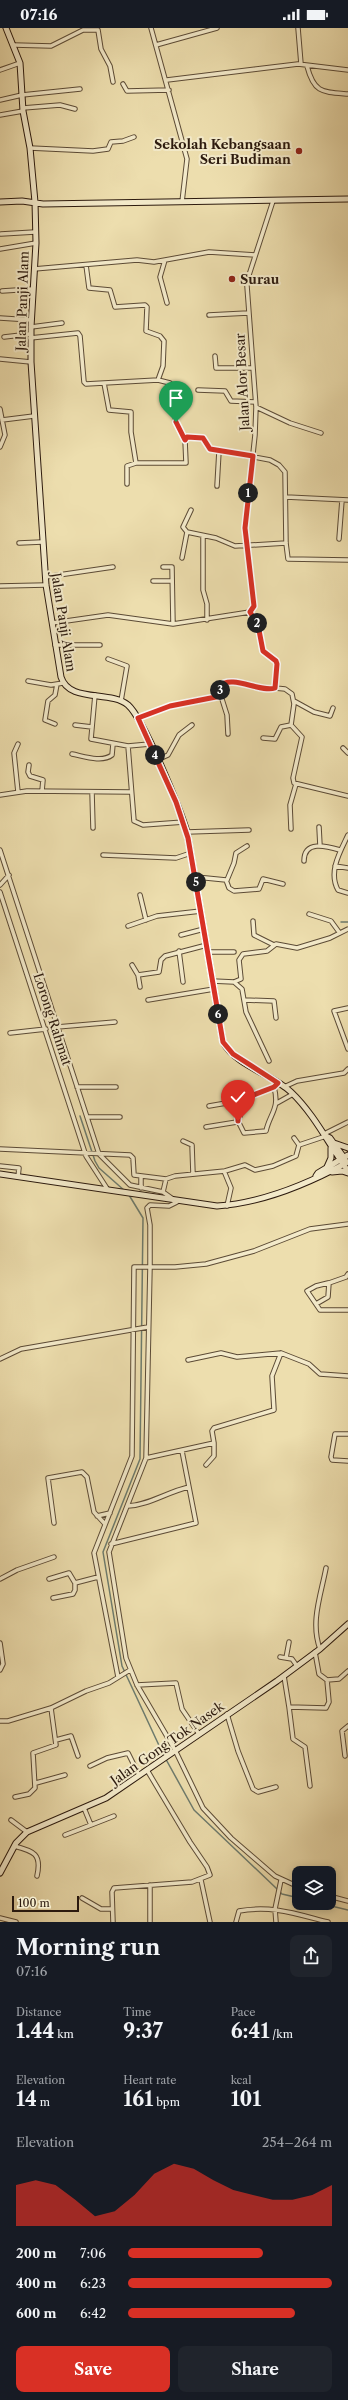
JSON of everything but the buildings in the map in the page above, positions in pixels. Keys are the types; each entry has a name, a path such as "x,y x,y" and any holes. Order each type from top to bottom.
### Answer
{"main road":[{"name":"Jalan Panji Alam","path":"6,28 14,44 20,63 23,109 30,148 35,202 36,244 30,336 42,542 51,623 63,683 68,688 76,692 121,701"},
{"path":"0,202 35,202 43,204 348,199"},
{"path":"121,701 129,706 138,718 184,822 196,877 220,1032 226,1046 239,1059 276,1085 284,1087 293,1094 345,1160 348,1172 327,1170"},
{"path":"332,1144 348,1148"},
{"path":"327,1170 331,1158 332,1144"},
{"path":"0,1174 177,1202 210,1206 227,1206 267,1198 316,1176 345,1160"},
{"name":"Jalan Gong Tok Nasek","path":"0,1873 14,1846 27,1832 106,1798 162,1758 284,1676 318,1651 348,1624"}],"street":[{"path":"152,28 187,159 182,202"},
{"path":"156,45 217,28"},
{"path":"298,28 301,64"},
{"path":"14,44 50,46 83,30 98,30 101,49 110,66 113,82"},
{"path":"0,70 20,63"},
{"path":"167,80 301,64 307,66 348,70"},
{"path":"307,66 310,80 315,86 329,93 348,94"},
{"path":"123,84 127,91 169,90"},
{"path":"0,100 22,95 80,90"},
{"path":"0,115 23,109 60,104 75,109"},
{"path":"30,148 108,149 111,142 134,137"},
{"name":"Jalan Alor Besar","path":"250,612 254,606 247,546 246,517 253,456 256,407 248,313 248,280 272,201"},
{"path":"1,234 35,232"},
{"path":"0,249 36,244"},
{"path":"34,269 165,260 208,252 255,255"},
{"path":"165,260 160,277 167,303"},
{"path":"86,265 90,288 110,290 115,307 145,305 147,307 146,331 160,336 164,341 163,366 158,380"},
{"path":"2,291 33,289"},
{"path":"209,315 248,313"},
{"path":"0,318 31,320"},
{"path":"30,326 62,323"},
{"path":"4,337 78,334 82,340 84,382 86,384 158,380 167,382 171,386 173,409 179,432 185,440 186,463 136,463 127,466 127,484"},
{"path":"215,356 216,368 252,368"},
{"path":"0,359 31,362"},
{"path":"104,383 109,410 131,412 131,432 136,463"},
{"path":"198,390 225,391 231,402 255,402"},
{"path":"256,407 290,423 321,433"},
{"path":"0,409 5,439 0,447"},
{"path":"2,420 34,416"},
{"path":"185,440 187,437 199,436 203,438 210,449 253,456 270,460 279,465 285,472 286,543 289,560 348,560"},
{"path":"217,486 219,451"},
{"path":"286,497 348,500"},
{"path":"339,539 342,500"},
{"path":"191,510 183,527 187,532 235,546 286,543"},
{"path":"182,558 187,532"},
{"path":"203,536 203,590 207,604 207,620"},
{"path":"19,543 42,542"},
{"path":"163,566 172,567 173,624"},
{"path":"45,577 113,567"},
{"path":"153,581 172,581"},
{"path":"0,586 46,585"},
{"path":"51,623 108,615 173,624 207,620 250,612 258,625 263,651 277,662 275,688"},
{"path":"55,645 100,645"},
{"path":"108,659 127,666 121,701"},
{"path":"28,681 57,684 63,683"},
{"path":"228,734 226,715 221,696 220,686 223,684 239,683 264,689 285,689 291,693 294,701 291,725 302,737 293,778 296,784 290,805 291,829"},
{"path":"55,724 45,720 48,701 55,695 57,684"},
{"path":"95,695 91,740 128,746 150,744"},
{"path":"138,718 170,706 221,696"},
{"path":"294,701 318,714 329,716 334,708"},
{"path":"75,725 92,727"},
{"path":"157,760 168,756 180,735 192,725"},
{"path":"263,738 275,738 281,727 291,725"},
{"path":"18,744 14,755 18,792"},
{"path":"72,754 94,758 107,758 112,754 113,744"},
{"path":"128,746 133,818 136,824 143,826 184,822"},
{"path":"343,748 348,753"},
{"path":"29,766 30,776 43,780 42,791"},
{"path":"296,784 348,796"},
{"path":"0,795 18,792 42,791 131,792"},
{"path":"92,792 93,828"},
{"path":"319,827 320,846"},
{"path":"187,832 249,830"},
{"path":"348,835 340,850 335,866 337,887 340,891 348,893"},
{"path":"247,846 236,853 234,863 227,880 229,888 234,891 259,889 263,880 283,884"},
{"path":"304,861 306,850 320,846 340,850"},
{"path":"0,850 99,1154 124,1181 141,1188 163,1192 177,1202 169,1206 148,1207 150,1267 146,1458 128,1506 111,1544 110,1566 126,1658 130,1671 137,1685 174,1751 203,1808 231,1838 281,1882 292,1885"},
{"path":"103,855 176,858 191,853"},
{"path":"335,866 348,868"},
{"path":"1,884 8,876"},
{"path":"196,877 212,877 227,880"},
{"name":"Lorong Rahmat","path":"0,892 91,1167 108,1190"},
{"path":"140,895 146,920"},
{"path":"128,926 177,912 201,911"},
{"path":"309,914 331,921 339,932"},
{"path":"253,921 254,935 274,946 297,948 330,938 339,932 348,929"},
{"path":"181,935 204,929"},
{"path":"138,975 159,972 162,958 179,951 207,945"},
{"path":"212,981 234,982 242,978 239,962 242,954 268,951 274,946"},
{"path":"179,951 183,982"},
{"path":"208,952 234,952"},
{"path":"132,965 138,975 140,987"},
{"path":"234,982 242,988 251,1023 258,1033 268,1061"},
{"path":"148,1000 214,989"},
{"path":"244,1000 274,1001 276,1018"},
{"path":"348,1008 334,1011 348,1049"},
{"path":"57,1027 115,1022"},
{"path":"10,1033 46,1029"},
{"path":"284,1087 297,1081 344,1072 348,1069"},
{"path":"209,1106 238,1101 276,1085 277,1103 265,1131 244,1133 238,1121 238,1101"},
{"path":"77,1088 116,1087"},
{"path":"277,1103 293,1094"},
{"path":"87,1117 120,1117"},
{"path":"206,1127 234,1124 238,1121"},
{"path":"299,1145 325,1135 348,1122"},
{"path":"0,1149 132,1155 134,1174 166,1179 175,1176 224,1171 245,1165 253,1170 273,1166 294,1158 297,1154 299,1145 294,1138"},
{"path":"183,1141 192,1145 193,1174"},
{"path":"0,1166 19,1168 18,1177"},
{"path":"224,1171 230,1188 227,1206"},
{"path":"141,1176 141,1188"},
{"path":"163,1192 166,1179"},
{"path":"119,1676 98,1577 94,1549 110,1513 133,1452 134,1267 189,1266 218,1261 254,1251 310,1229 348,1224"},
{"path":"348,1274 346,1278 316,1286 307,1291 323,1312 348,1310"},
{"path":"316,1304 328,1297 328,1283"},
{"path":"0,1359 21,1349 148,1327"},
{"path":"188,1360 221,1352 237,1356 281,1353 310,1364 320,1374 348,1376"},
{"path":"206,1465 214,1456 212,1431 215,1427 223,1426 235,1420 274,1410 272,1376 281,1353"},
{"path":"348,1434 336,1434 331,1457 332,1460 348,1461"},
{"path":"146,1458 168,1452 182,1452 214,1443"},
{"path":"111,1544 196,1523 182,1452"},
{"path":"54,1523 48,1479 58,1475 82,1472 86,1475 97,1516 105,1524"},
{"path":"128,1506 146,1504 165,1493 189,1487"},
{"path":"97,1516 110,1513"},
{"path":"0,1579 17,1570 54,1557"},
{"path":"326,1568 315,1621 318,1651 318,1673 327,1680 339,1679 348,1671"},
{"path":"49,1579 69,1573 75,1583 75,1590 73,1594 54,1598"},
{"path":"75,1583 98,1577"},
{"path":"0,1642 3,1664 0,1670"},
{"path":"286,1658 289,1642"},
{"path":"280,1657 292,1659 297,1666"},
{"path":"0,1721 8,1721 51,1708 86,1691 109,1683 130,1671"},
{"path":"284,1676 293,1739 305,1747 310,1786"},
{"path":"289,1706 326,1708 329,1702 327,1680"},
{"path":"137,1685 176,1683 182,1709 199,1734"},
{"path":"15,1797 29,1794 34,1790 36,1783 33,1753 54,1747 56,1740 51,1708"},
{"path":"227,1714 238,1751 253,1788 258,1792 276,1787"},
{"path":"345,1756 342,1731 348,1726"},
{"path":"56,1740 71,1736 78,1756"},
{"path":"90,1766 107,1758 128,1753 139,1775"},
{"path":"113,1922 112,1892 114,1888 201,1880 210,1875 207,1866 190,1842 147,1770"},
{"path":"36,1783 65,1775"},
{"path":"84,1808 91,1825"},
{"path":"65,1835 114,1816"},
{"path":"11,1820 27,1832"},
{"path":"14,1846 30,1850 37,1856 39,1865 37,1876"},
{"path":"201,1880 210,1922"},
{"path":"276,1922 276,1898 281,1882"},
{"path":"150,1885 150,1922"},
{"path":"336,1897 348,1900"},
{"path":"82,1898 101,1908 112,1908"},
{"path":"236,1922 239,1911 275,1909 328,1922"},
{"path":"0,1918 16,1922"}],"waterway":[{"path":"341,922 348,922"},
{"path":"80,1116 95,1161 99,1168 125,1191"},
{"path":"129,1195 143,1218 140,1459 103,1552 122,1666 163,1754 194,1810 282,1894 292,1896"},
{"path":"336,1907 348,1910"}],"place":[{"name":"Sekolah Kebangsaan Seri Budiman","path":"299,151"},
{"name":"Surau","path":"232,279"}],"route":[{"path":"176,422 179,432 185,440 187,437 199,436 203,438 207,447 210,449 253,456 245,528 254,606 254,610 250,612 258,625 263,651 265,654 274,659 277,664 275,688 264,689 239,683 222,684 220,685 221,696 166,707 138,718 171,789 184,822 199,895 219,1026 223,1042 239,1059 278,1083 274,1087 238,1101 240,1116 238,1121"}]}
